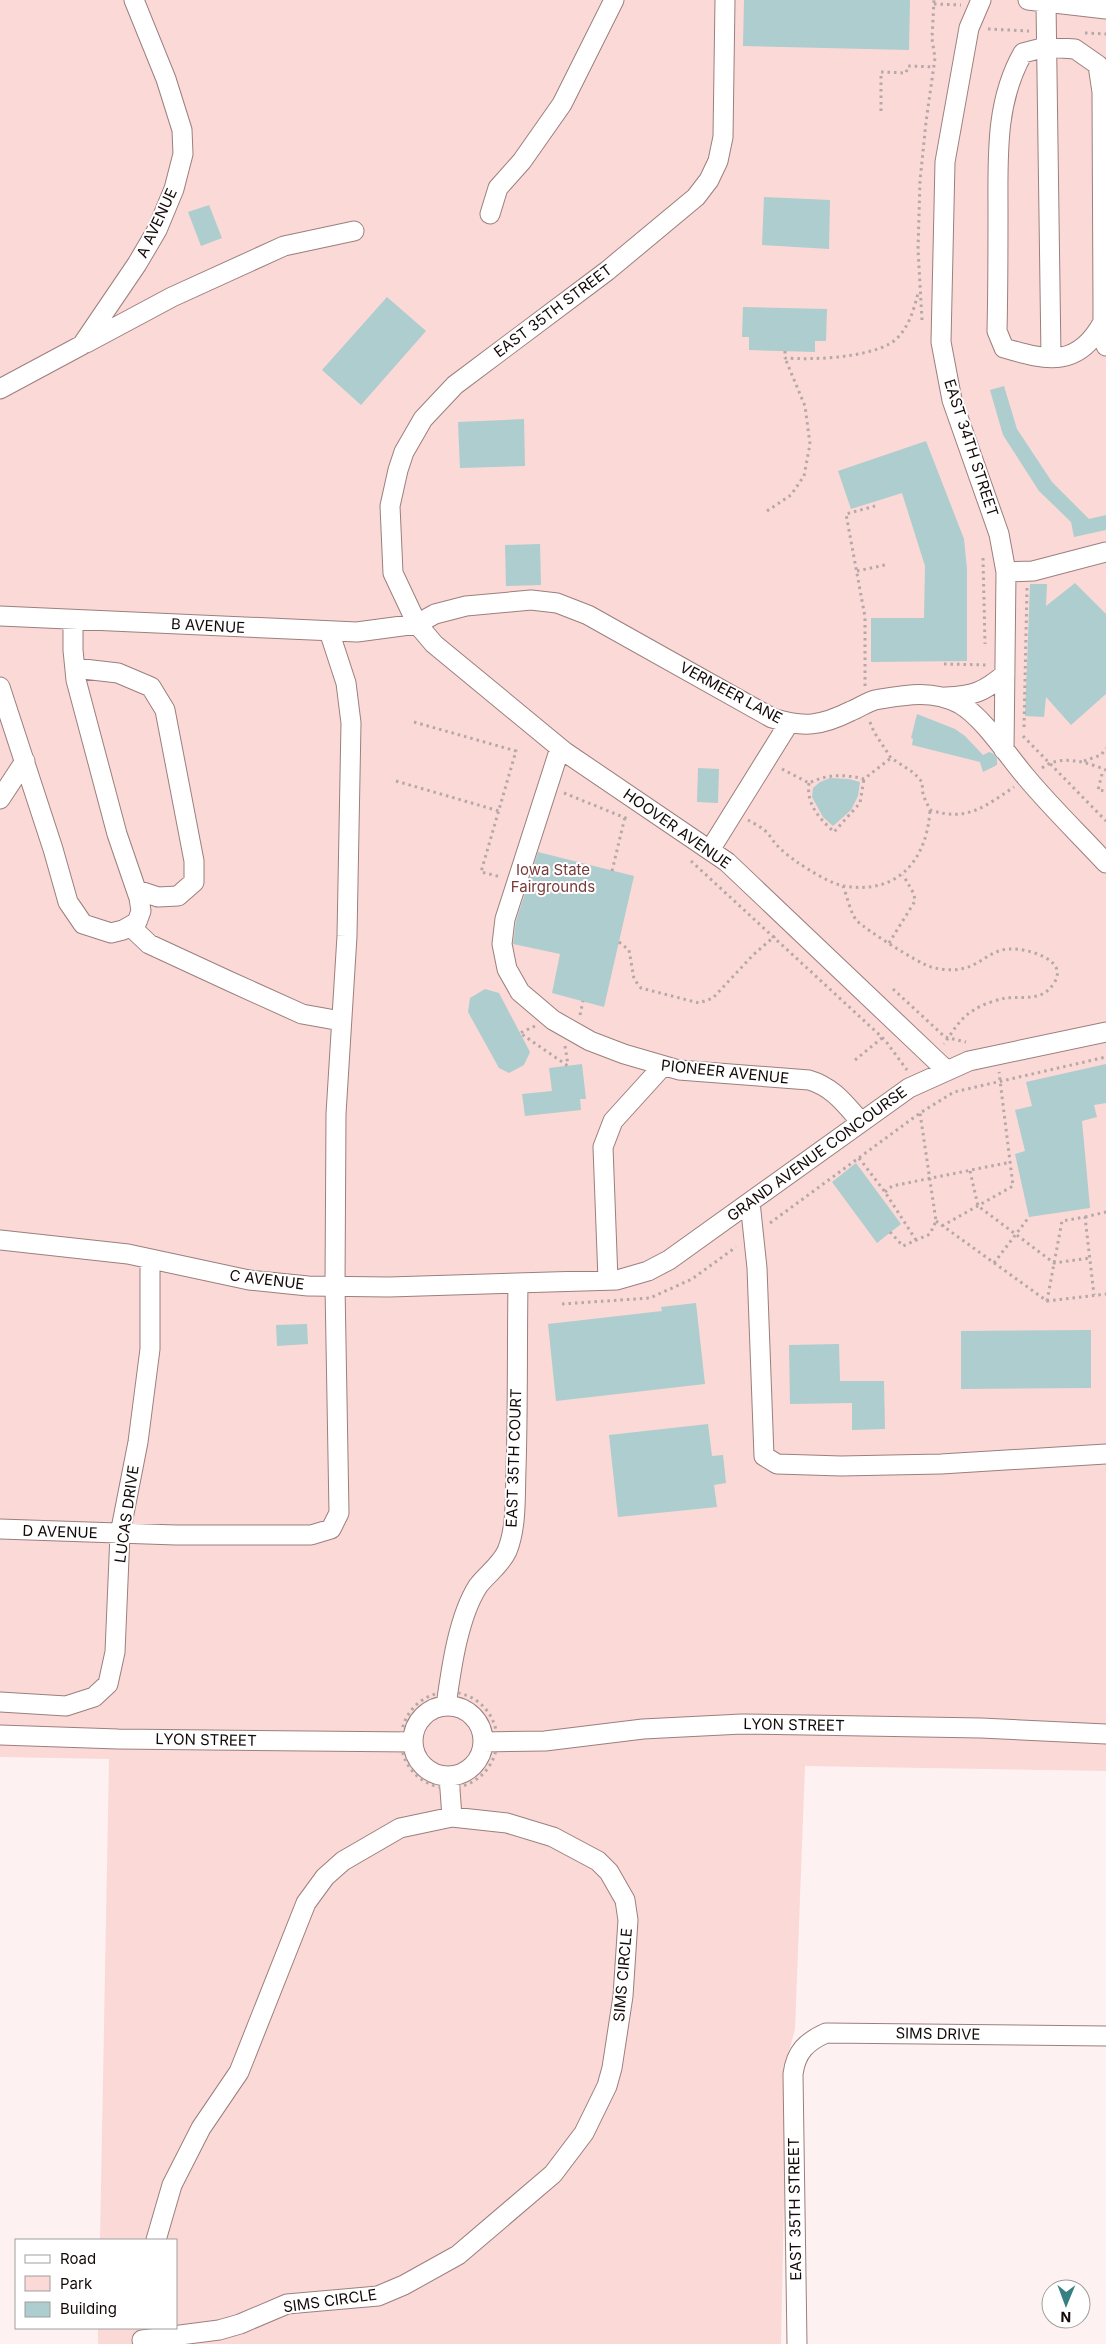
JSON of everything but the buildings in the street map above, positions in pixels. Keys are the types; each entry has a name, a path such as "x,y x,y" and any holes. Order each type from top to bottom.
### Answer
{"street":[{"name":"A AVENUE","path":"0,389 82,345 137,264 156,230 174,189 183,154 182,130 178,111 134,0"},
{"path":"490,214 498,188 522,161 562,104 614,0"},
{"name":"EAST 35TH STREET","path":"416,624 393,573 390,544 390,506 404,452 423,419 455,385 608,271 696,197 718,161 723,138 726,0"},
{"path":"1051,357 1046,47 1037,2 1078,3 1106,9"},
{"name":"EAST 34TH STREET","path":"980,3 970,28 945,162 941,342 952,400 999,534 1006,572 1004,750"},
{"path":"1103,322 1093,341 1071,357 1034,357 1004,348 997,330 998,143 1003,107 1012,73 1023,53 1046,47 1075,49 1098,65 1102,92 1103,322 1106,346"},
{"path":"82,345 172,297 284,246 354,230"},
{"path":"1006,572 1028,571 1106,552"},
{"name":"VERMEER LANE","path":"416,624 435,614 466,606 531,600 557,603 588,615 772,718 789,724 809,726 832,720 871,701 909,694 929,694 940,697 959,704 973,714 1027,779 1106,863"},
{"name":"B AVENUE","path":"0,616 357,632 416,624"},
{"path":"0,687 25,761 68,902 83,924 111,933 130,926 137,922 142,911 137,890 117,834 95,756 75,668 73,620"},
{"name":"HOOVER AVENUE","path":"416,624 434,644 560,748 726,862 940,1064"},
{"name":"D AVENUE","path":"0,1528 120,1534 311,1535 331,1529 339,1513 335,1286 336,1114 347,936 351,723 346,683 329,631"},
{"path":"75,668 118,673 151,687 165,710 194,861 194,882 178,896 158,897 137,890"},
{"path":"940,697 968,696 990,688 1005,674"},
{"path":"710,850 789,724"},
{"name":"PIONEER AVENUE","path":"560,748 504,919 502,944 507,970 520,992 553,1020 590,1040 662,1067 809,1080 824,1084 833,1091 861,1122"},
{"path":"0,798 25,761"},
{"path":"130,926 149,944 302,1014 341,1021"},
{"name":"GRAND AVENUE CONCOURSE","path":"536,1283 608,1280 648,1272 669,1260 917,1084 940,1064 969,1061 1106,1032"},
{"path":"608,1280 603,1146 613,1121 662,1067"},
{"path":"750,1202 757,1277 764,1456 777,1464 841,1466 941,1464 1106,1454"},
{"name":"C AVENUE","path":"0,1240 128,1254 249,1280 335,1286 536,1283"},
{"name":"LUCAS DRIVE","path":"0,1702 66,1706 94,1697 108,1684 115,1652 120,1534 138,1442 150,1349 150,1259"},
{"name":"EAST 35TH COURT","path":"447,1699 453,1652 470,1603 478,1586 495,1569 507,1551 512,1528 517,1430 518,1283"},
{"path":"447,1699 455,1707 472,1716 490,1742 469,1769 450,1782 420,1763 407,1742 422,1718 447,1699"},
{"name":"LYON STREET","path":"490,1742 545,1741 643,1729 742,1724 981,1728 1106,1734"},
{"name":"LYON STREET","path":"0,1736 407,1742"},
{"path":"450,1782 452,1817"},
{"name":"SIMS CIRCLE","path":"142,2337 219,2330 240,2324 287,2304 378,2296 404,2285 458,2255 553,2174 584,2133 607,2086 612,2068 628,1942 625,1900 614,1879 598,1862 553,1837 507,1823 452,1817 400,1828 343,1861 325,1877 306,1903 239,2072 202,2128 172,2185 156,2239"},
{"name":"SIMS DRIVE","path":"793,2074 795,2061 801,2050 810,2040 826,2033 1106,2036"},
{"name":"EAST 35TH STREET","path":"793,2074 797,2344"}],"path":[{"path":"934,4 980,3"},
{"path":"880,111 881,72 906,73 908,66 934,67"},
{"path":"785,358 811,360 860,353 892,343 908,324 919,290"},
{"path":"767,512 791,495 804,476 810,444 805,406 785,358 785,351"},
{"path":"733,813 765,830 778,846 797,862 843,886 868,886 903,875 918,858 928,829 930,810 923,795 922,782 914,773 891,758 874,732 864,705 865,617 846,514 875,506"},
{"path":"856,571 885,565"},
{"path":"1024,738 1028,571"},
{"path":"1004,719 1050,762 1106,820"},
{"path":"414,722 516,750 481,872 516,882"},
{"path":"930,810 942,814 962,815 976,812 1050,762 1084,761 1101,755 1105,750"},
{"path":"809,783 807,793 811,805 822,821 834,832 860,803 864,779 891,758"},
{"path":"766,760 809,783"},
{"path":"1084,761 1106,770"},
{"path":"1102,774 1098,790 1106,791"},
{"path":"809,783 822,776 849,775 864,779"},
{"path":"396,781 499,811"},
{"path":"547,786 625,817 633,822"},
{"path":"612,871 625,817"},
{"path":"689,860 882,1038 932,1106"},
{"path":"889,943 915,901 914,894 903,875"},
{"path":"843,886 856,920 889,943 930,967 944,970 967,968 1000,949 1028,950 1042,955 1052,963 1057,975 1055,982 1046,993 1033,998 1006,998 987,1004 973,1010 961,1020 949,1038 940,1064"},
{"path":"619,942 629,950 634,979 641,988 699,1003 713,998 753,956 791,923"},
{"path":"893,989 949,1038 975,1043"},
{"path":"520,1033 568,1066"},
{"path":"855,1060 882,1038"},
{"path":"942,1226 1013,1186 1002,1081 994,1056"},
{"path":"562,1304 650,1298 692,1279 920,1112 954,1092 1106,1057"},
{"path":"890,1232 904,1246 930,1234 936,1221 920,1112"},
{"path":"859,1158 885,1192 916,1240"},
{"path":"885,1192 892,1186 1011,1162"},
{"path":"970,1171 978,1206 1054,1263 1090,1258"},
{"path":"1046,1302 1062,1221 1106,1212"},
{"path":"994,1263 1029,1217"},
{"path":"1085,1217 1094,1295"},
{"path":"936,1221 1046,1302 1106,1294"},
{"path":"434,1693 447,1699 467,1695 480,1702 490,1713 496,1727 490,1742 495,1756 488,1770 476,1780 463,1786 450,1782 430,1784 416,1775 406,1762 407,1742 402,1729 408,1713 419,1701 434,1693"}],"green space":[{"name":"Iowa State Fairgrounds","path":"0,0 1106,0 1106,1771 805,1766 795,2029 787,2059 781,2344 98,2344 98,2329 178,2329 178,2239 100,2239 109,1759 0,1757"}]}
